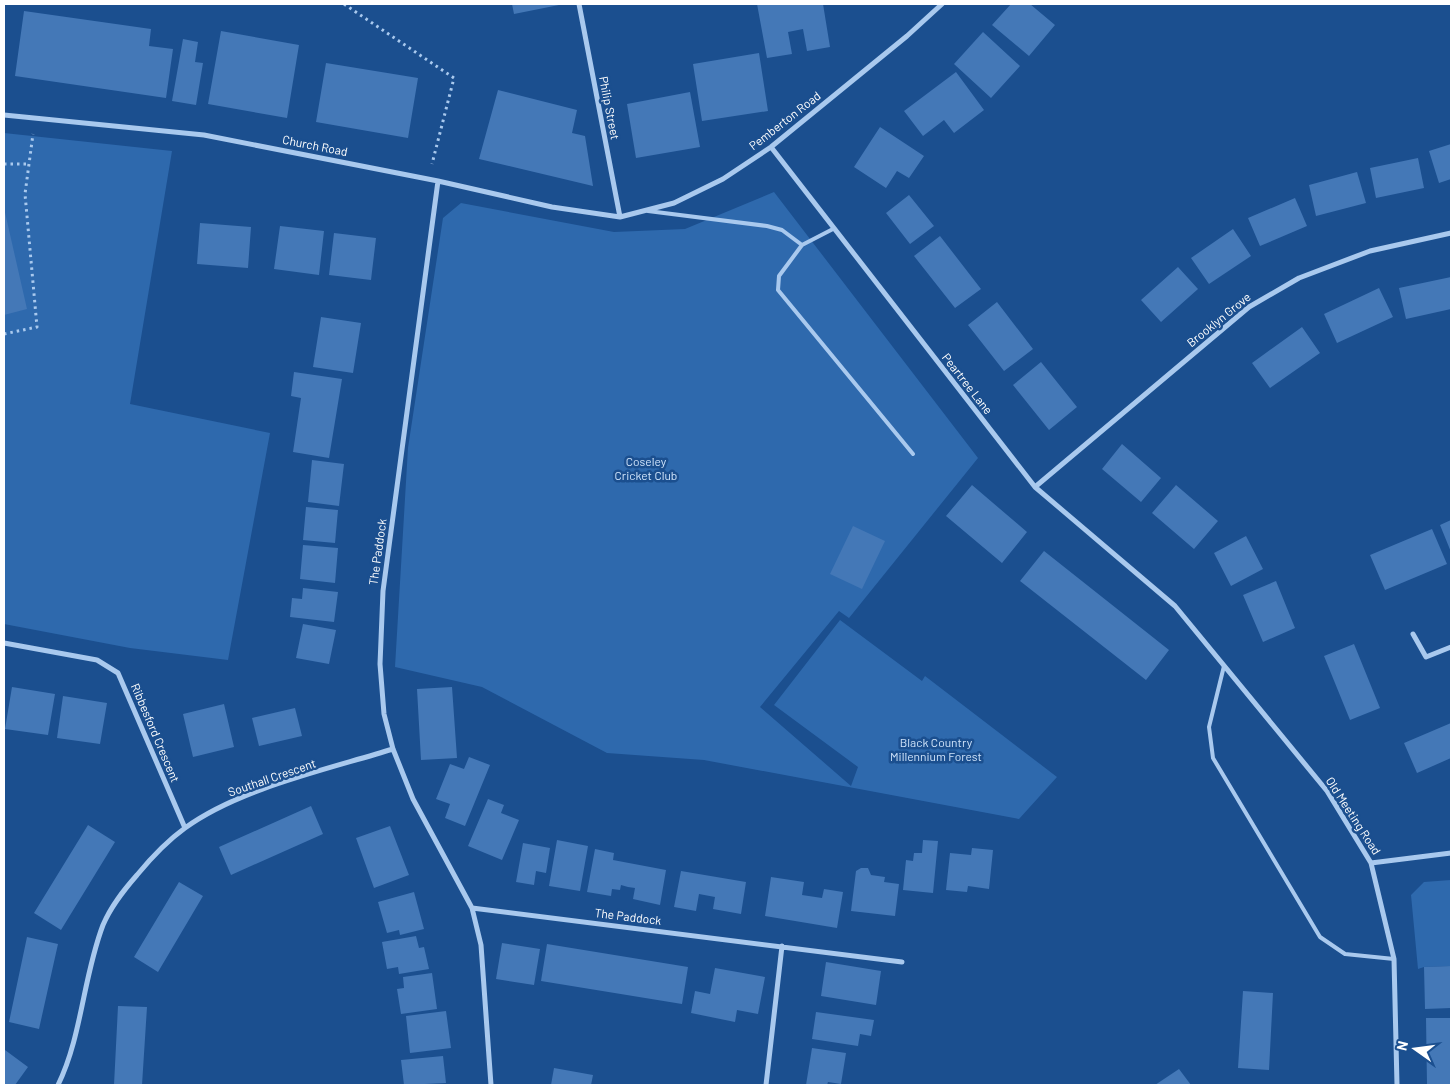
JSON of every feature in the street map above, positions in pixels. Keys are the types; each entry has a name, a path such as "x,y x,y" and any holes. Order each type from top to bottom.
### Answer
{"street":[{"name":"Philip Street","path":"579,4 620,217"},
{"name":"Pemberton Road","path":"620,217 674,203 723,179 771,147 907,36 942,4"},
{"name":"Church Road","path":"4,115 204,135 438,181 552,207 620,217"},
{"name":"Peartree Lane","path":"771,147 1035,487 1175,606"},
{"name":"The Paddock","path":"438,181 383,591 380,664 384,714 393,749 413,799 472,908 481,945 491,1085"},
{"name":"Brooklyn Grove","path":"1035,487 1248,307 1299,278 1370,251 1451,233"},
{"name":"Old Meeting Road","path":"1175,606 1327,791 1371,863 1394,959 1397,1085"},
{"path":"1413,634 1426,658 1451,647"},
{"name":"Ribbesford Crescent","path":"4,643 97,660 118,673 185,828"},
{"name":"Southall Crescent","path":"58,1085 76,1030 90,964 104,924 124,890 153,856 185,828 222,806 255,792 393,749"},
{"path":"1371,863 1451,853"},
{"name":"The Paddock","path":"472,908 902,962"},
{"path":"766,1085 782,946"}],"lane":[{"path":"645,210 767,226 782,230 802,245"},
{"path":"833,229 802,245 779,276 778,290 913,454"},
{"path":"1224,665 1209,727 1213,758 1320,936 1345,954 1394,959"}],"path":[{"path":"344,4 454,78 432,163 438,181"},
{"path":"4,334 37,327 24,194 35,118"},
{"path":"4,164 29,164"}],"green space":[{"path":"4,133 172,151 130,404 270,433 228,660 130,648 4,624"},
{"name":"Coseley Cricket Club","path":"774,192 978,458 849,618 839,611 760,707 851,786 858,767 774,705 840,620 922,681 925,676 1057,777 1019,819 704,760 607,753 482,687 395,667 408,448 443,218 461,203 614,232 685,229"},
{"path":"1451,880 1451,966 1418,969 1411,895 1424,882"}],"building":[{"path":"512,4 559,4 559,5 514,14"},
{"path":"757,4 823,4 830,47 807,51 803,29 788,32 792,54 767,58"},
{"path":"1011,4 1030,4 1055,25 1029,56 992,25"},
{"path":"24,11 151,29 149,46 173,49 166,98 15,76"},
{"path":"221,31 299,45 287,118 208,104"},
{"path":"983,32 1020,66 991,98 954,64"},
{"path":"183,39 198,42 195,62 203,63 196,105 172,101"},
{"path":"759,53 768,111 702,121 693,64"},
{"path":"326,63 418,78 408,138 316,122"},
{"path":"956,72 984,110 954,133 944,120 923,136 904,111"},
{"path":"498,90 577,110 572,133 585,136 593,186 479,159"},
{"path":"690,92 700,147 636,158 627,104"},
{"path":"880,127 924,156 909,178 897,171 886,188 854,167"},
{"path":"1451,144 1451,179 1439,183 1429,151"},
{"path":"1418,158 1424,188 1376,198 1370,168"},
{"path":"1357,172 1366,203 1316,216 1309,185"},
{"path":"909,195 934,226 910,244 886,213"},
{"path":"1295,198 1307,226 1260,246 1248,218"},
{"path":"4,208 27,309 4,315"},
{"path":"200,223 251,227 248,268 197,264"},
{"path":"280,226 324,231 319,275 274,269"},
{"path":"1233,229 1251,256 1209,284 1191,258"},
{"path":"334,233 376,238 371,280 329,275"},
{"path":"940,236 981,289 955,308 914,256"},
{"path":"1178,267 1198,289 1161,322 1141,300"},
{"path":"1451,277 1451,309 1406,319 1399,288"},
{"path":"1379,288 1393,317 1337,343 1324,314"},
{"path":"997,302 1033,349 1004,371 968,325"},
{"path":"321,317 361,323 353,373 313,367"},
{"path":"1302,327 1320,353 1270,388 1252,363"},
{"path":"1041,362 1077,407 1049,430 1013,385"},
{"path":"294,372 342,379 329,458 293,452 301,398 291,396"},
{"path":"1122,444 1161,478 1141,502 1102,469"},
{"path":"312,460 344,464 339,506 308,502"},
{"path":"972,485 1027,532 1002,563 946,516"},
{"path":"1176,485 1218,521 1194,549 1152,513"},
{"path":"306,507 338,510 335,543 303,540"},
{"path":"1451,520 1451,552 1440,525"},
{"path":"853,526 885,541 862,589 830,574"},
{"path":"1432,529 1447,564 1385,590 1370,555"},
{"path":"1246,536 1263,569 1231,586 1214,553"},
{"path":"303,545 338,548 335,583 300,579"},
{"path":"1044,551 1169,650 1146,680 1020,581"},
{"path":"1276,581 1295,628 1263,642 1243,595"},
{"path":"303,588 338,592 334,622 290,617 292,598 302,599"},
{"path":"303,624 336,630 329,664 296,658"},
{"path":"1354,644 1380,708 1350,720 1324,656"},
{"path":"12,687 55,694 48,735 5,729"},
{"path":"452,687 457,758 421,760 417,689"},
{"path":"63,696 107,703 100,744 57,738"},
{"path":"224,704 234,747 193,757 183,714"},
{"path":"295,708 302,736 259,746 252,718"},
{"path":"1451,723 1451,758 1417,773 1404,743"},
{"path":"469,757 490,765 465,826 445,818 450,804 436,799 450,764 464,769"},
{"path":"488,799 504,805 501,813 519,820 502,860 468,846"},
{"path":"311,806 323,834 231,875 219,847"},
{"path":"88,825 115,842 61,930 34,913"},
{"path":"390,826 409,875 374,888 356,838"},
{"path":"557,840 588,846 580,891 549,886"},
{"path":"923,840 938,841 933,893 903,890 906,860 913,861 914,853 922,853"},
{"path":"523,843 550,848 546,873 536,871 534,885 516,882"},
{"path":"972,848 993,850 989,889 968,886 967,892 946,890 950,853 971,855"},
{"path":"595,849 614,853 613,860 666,870 660,905 633,899 635,888 621,885 620,890 612,889 611,896 587,892"},
{"path":"861,868 868,868 871,875 885,877 884,882 899,884 895,916 851,911 856,871"},
{"path":"681,871 746,882 741,914 713,909 715,897 699,894 696,911 674,907"},
{"path":"771,877 804,882 802,895 822,898 824,889 843,892 837,928 765,916"},
{"path":"179,882 203,896 158,972 134,957"},
{"path":"414,892 424,929 400,935 399,930 387,933 378,902"},
{"path":"416,936 419,948 424,947 429,969 399,974 398,967 387,969 382,942"},
{"path":"27,937 58,944 39,1029 9,1022"},
{"path":"502,943 540,949 534,985 496,979"},
{"path":"547,944 688,967 682,1004 541,981"},
{"path":"826,962 881,971 876,1005 821,996"},
{"path":"1451,966 1451,1008 1425,1009 1424,967"},
{"path":"715,968 765,977 758,1014 737,1010 735,1022 691,1013 695,991 710,994"},
{"path":"432,973 437,1009 401,1014 397,989 404,988 403,977"},
{"path":"1243,991 1273,993 1269,1070 1238,1068"},
{"path":"118,1006 147,1007 142,1085 114,1085"},
{"path":"446,1011 451,1048 410,1053 406,1016"},
{"path":"816,1012 874,1020 871,1036 860,1034 858,1046 812,1039"},
{"path":"1426,1018 1451,1018 1451,1085 1427,1085"},
{"path":"812,1048 846,1053 841,1084 828,1082 827,1085 806,1085"},
{"path":"5,1050 28,1067 15,1085 4,1085"},
{"path":"443,1056 446,1083 404,1085 401,1060"},
{"path":"554,1068 593,1075 591,1085 551,1085"},
{"path":"1179,1069 1191,1085 1155,1085"}],"park label":[{"name":"Black Country Millennium Forest","path":"936,750"}]}
